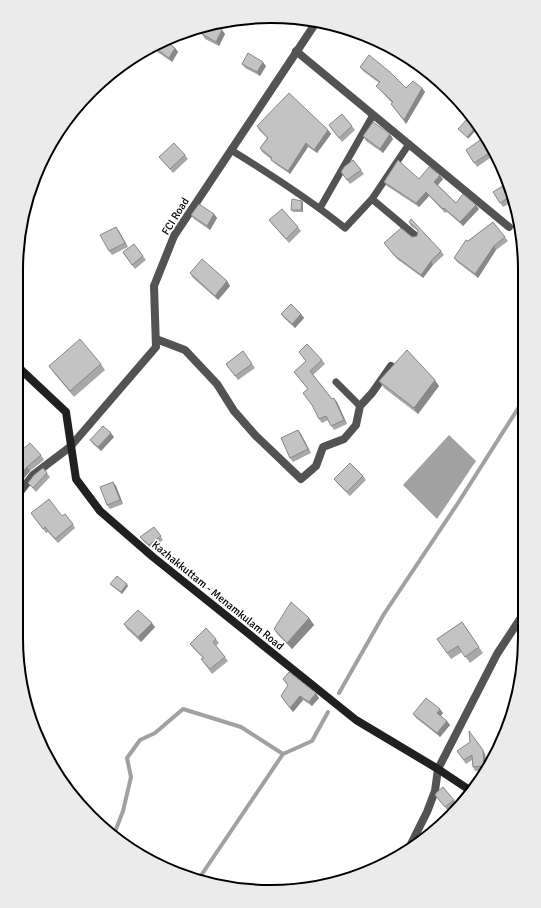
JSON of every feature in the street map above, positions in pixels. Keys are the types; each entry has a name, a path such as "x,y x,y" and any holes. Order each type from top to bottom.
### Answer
{"main road":[{"name":"Kazhakkuttam - Menamkulam Road","path":"23,372 66,412 70,447 76,479 100,511 154,557 356,720 438,769 467,788"}],"street":[{"name":"FCI Road","path":"23,489 33,475 70,447 156,347 154,286 174,236 313,27"},
{"path":"296,52 509,227"},
{"path":"156,339 185,350 217,384 234,411 256,436 301,479 316,466 323,448 344,439 356,425 360,406 372,393 391,366"},
{"path":"413,839 427,812 435,791 438,769 497,654 518,622"}],"lane":[{"path":"320,208 373,115"},
{"path":"231,150 266,171 320,208 344,228 372,199 409,144"},
{"path":"372,199 416,236"},
{"path":"336,382 360,406"}],"shaded area":[{"path":"449,435 476,461 437,519 403,485"}],"building":[{"path":"219,29 222,30 216,42 202,34 206,31"},
{"path":"170,45 175,48 169,58 158,50"},
{"path":"248,53 263,62 257,72 242,64"},
{"path":"369,55 390,72 406,88 413,81 422,88 404,120 391,104 393,102 376,86 380,82 360,67"},
{"path":"289,93 328,130 314,150 306,143 288,171 271,160 272,158 260,148 268,138 257,126"},
{"path":"342,114 352,126 339,138 329,125"},
{"path":"467,120 474,130 467,137 458,129"},
{"path":"373,122 390,134 380,149 363,136"},
{"path":"480,140 488,154 474,163 466,150"},
{"path":"174,143 185,155 170,169 159,157"},
{"path":"353,160 361,170 347,180 341,172 344,167"},
{"path":"398,160 419,179 429,167 440,175 434,182 456,203 463,194 476,205 460,222 444,208 443,209 426,192 416,203 384,182"},
{"path":"503,186 507,198 500,203 493,192"},
{"path":"292,199 302,201 301,210 291,210"},
{"path":"199,204 214,214 207,226 191,215"},
{"path":"282,209 298,227 286,239 269,220"},
{"path":"411,219 441,251 431,261 421,275 394,255 384,243 401,228 412,237 417,236 418,230 409,222"},
{"path":"493,222 505,237 494,246 475,274 454,258 466,240 468,241"},
{"path":"116,227 125,243 109,251 100,235"},
{"path":"134,244 143,256 132,265 123,252"},
{"path":"202,259 227,281 215,296 190,273"},
{"path":"291,304 301,314 292,324 281,314"},
{"path":"80,339 101,364 70,391 49,366"},
{"path":"307,344 322,360 310,371 332,399 334,398 344,420 331,426 326,416 319,419 312,405 303,393 308,389 294,372 306,361 299,352"},
{"path":"407,350 435,380 414,408 379,381"},
{"path":"243,351 252,364 235,376 226,364"},
{"path":"103,426 111,433 98,447 90,440"},
{"path":"298,430 308,449 290,458 281,438"},
{"path":"30,443 41,455 23,472 23,449"},
{"path":"350,463 363,476 347,492 334,479"},
{"path":"43,468 47,473 33,488 28,483 34,475"},
{"path":"113,482 120,500 107,505 100,487"},
{"path":"49,499 62,516 65,514 73,524 55,539 45,527 43,529 31,513"},
{"path":"154,527 161,536 149,545 140,537"},
{"path":"117,576 127,584 121,592 110,584"},
{"path":"291,602 309,618 287,643 274,629"},
{"path":"138,610 152,623 138,637 124,624"},
{"path":"462,622 479,647 465,657 458,646 447,653 437,639"},
{"path":"206,628 216,639 213,642 225,657 210,669 201,659 204,658 190,644"},
{"path":"289,672 316,693 309,702 300,696 290,708 281,696 288,685 283,679"},
{"path":"426,698 440,709 437,713 447,721 437,733 413,714"},
{"path":"469,731 483,750 484,763 482,766 473,767 472,755 464,760 457,751 470,742"},
{"path":"443,787 454,800 445,807 435,795"}],"waterway":[{"path":"339,693 384,614 458,503 518,408"},
{"path":"115,831 123,811 131,777 127,758 140,740 155,733 183,709 241,727 283,754 201,875"},
{"path":"283,754 312,741 328,712"}]}
